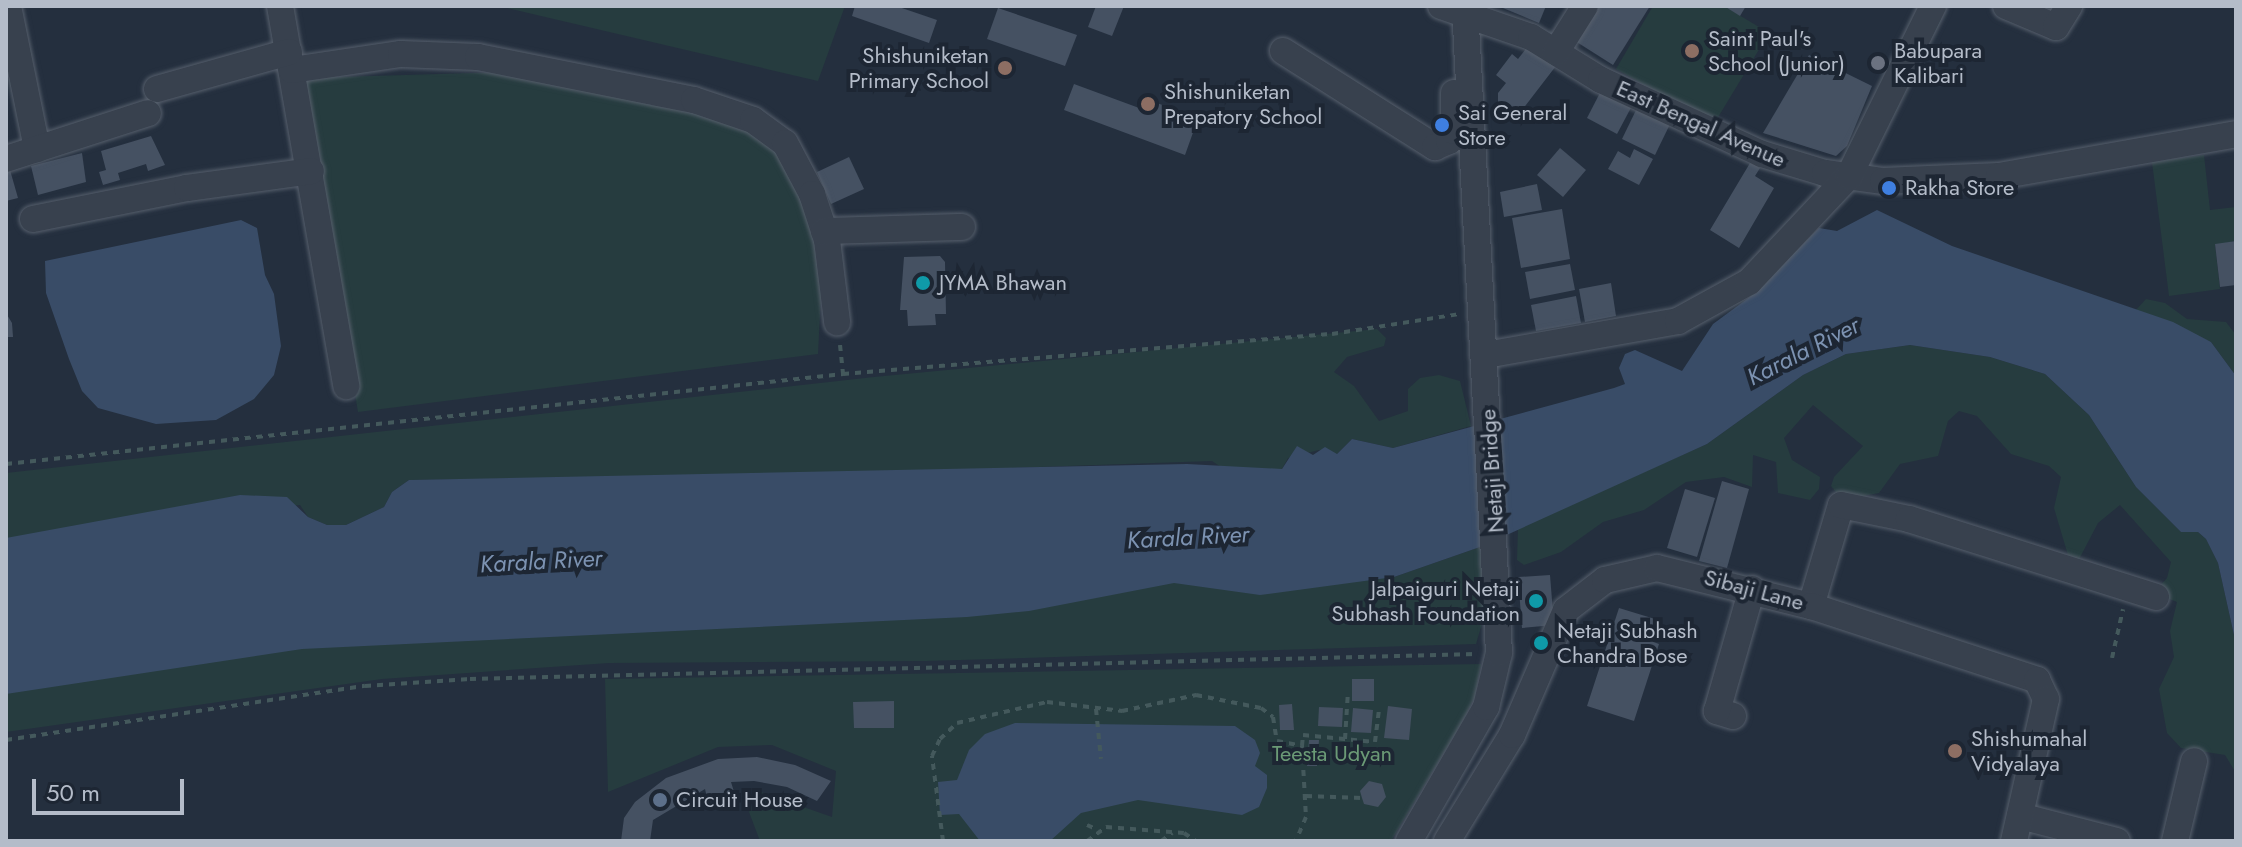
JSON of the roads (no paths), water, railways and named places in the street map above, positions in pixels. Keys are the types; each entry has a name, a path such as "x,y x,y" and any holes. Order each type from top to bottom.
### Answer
{"street":[{"path":"8,6 37,149"},
{"path":"280,6 346,386"},
{"path":"1556,52 1585,6"},
{"path":"1491,364 1659,326 1715,305 1764,268 1849,176 1895,75 1933,6"},
{"path":"2006,6 2056,27 2069,6"},
{"path":"1283,51 1426,142 1443,145 1454,131 1457,8"},
{"name":"East Bengal Avenue","path":"1457,8 1531,37 1601,80 1762,154 1849,176 1904,181 1999,176 2236,134"},
{"name":"Netaji Bridge","path":"1457,8 1472,312 1491,364 1498,568"},
{"path":"6,159 152,101 291,61 401,54 478,57 694,100 753,120 785,143 812,194 824,231 837,322"},
{"path":"33,219 187,188 311,171"},
{"path":"824,231 962,227"},
{"path":"1811,606 1841,505 1909,519 2156,597"},
{"path":"1409,841 1486,707 1498,568"},
{"path":"1423,841 1501,713 1510,656 1498,568"},
{"name":"Sibaji Lane","path":"1447,841 1512,735 1566,610 1585,592 1632,571 1657,568 1811,606 2041,684 2046,699 2017,828"},
{"path":"1733,716 1717,711 1752,589"},
{"path":"2175,841 2194,761"},
{"path":"2017,828 2117,841"}],"water":[{"name":"Karala River","path":"1877,210 1952,246 2173,322 2211,342 2236,376 2236,644 2218,563 2206,539 2198,532 2181,532 2136,487 2089,415 2045,374 1990,357 1910,345 1846,354 1803,375 1707,444 1480,547 1394,577 1260,595 1174,583 1029,611 967,617 302,649 6,694 6,538 240,495 287,497 308,517 327,525 346,525 384,507 392,492 409,480 1187,464 1282,469 1297,446 1313,455 1325,447 1337,454 1352,439 1393,448 1614,388 1625,384 1619,368 1625,354 1635,350 1682,371 1713,324 1751,296 1819,228 1837,231"},
{"path":"241,220 257,228 265,275 274,294 281,346 274,375 254,399 216,420 156,424 98,408 82,391 69,359 46,293 45,261"},
{"path":"1015,723 1235,726 1255,740 1260,753 1255,766 1267,775 1267,788 1259,807 1242,815 1138,800 1081,813 1050,841 980,841 959,814 940,815 938,782 957,780 969,750 985,734"}],"place":[{"name":"Saint Paul's School (Junior)","path":"1692,51"},
{"name":"Babupara Kalibari","path":"1878,63"},
{"name":"Shishuniketan Primary School","path":"1005,68"},
{"name":"Shishuniketan Prepatory School","path":"1148,104"},
{"name":"Sai General Store","path":"1442,125"},
{"name":"Rakha Store","path":"1889,188"},
{"name":"JYMA Bhawan","path":"923,283"},
{"name":"Jalpaiguri Netaji Subhash Foundation","path":"1536,601"},
{"name":"Netaji Subhash Chandra Bose","path":"1541,643"},
{"name":"Shishumahal Vidyalaya","path":"1955,751"},
{"name":"Circuit House","path":"660,800"}],"park label":[{"name":"Teesta Udyan","path":"1332,754"}]}
